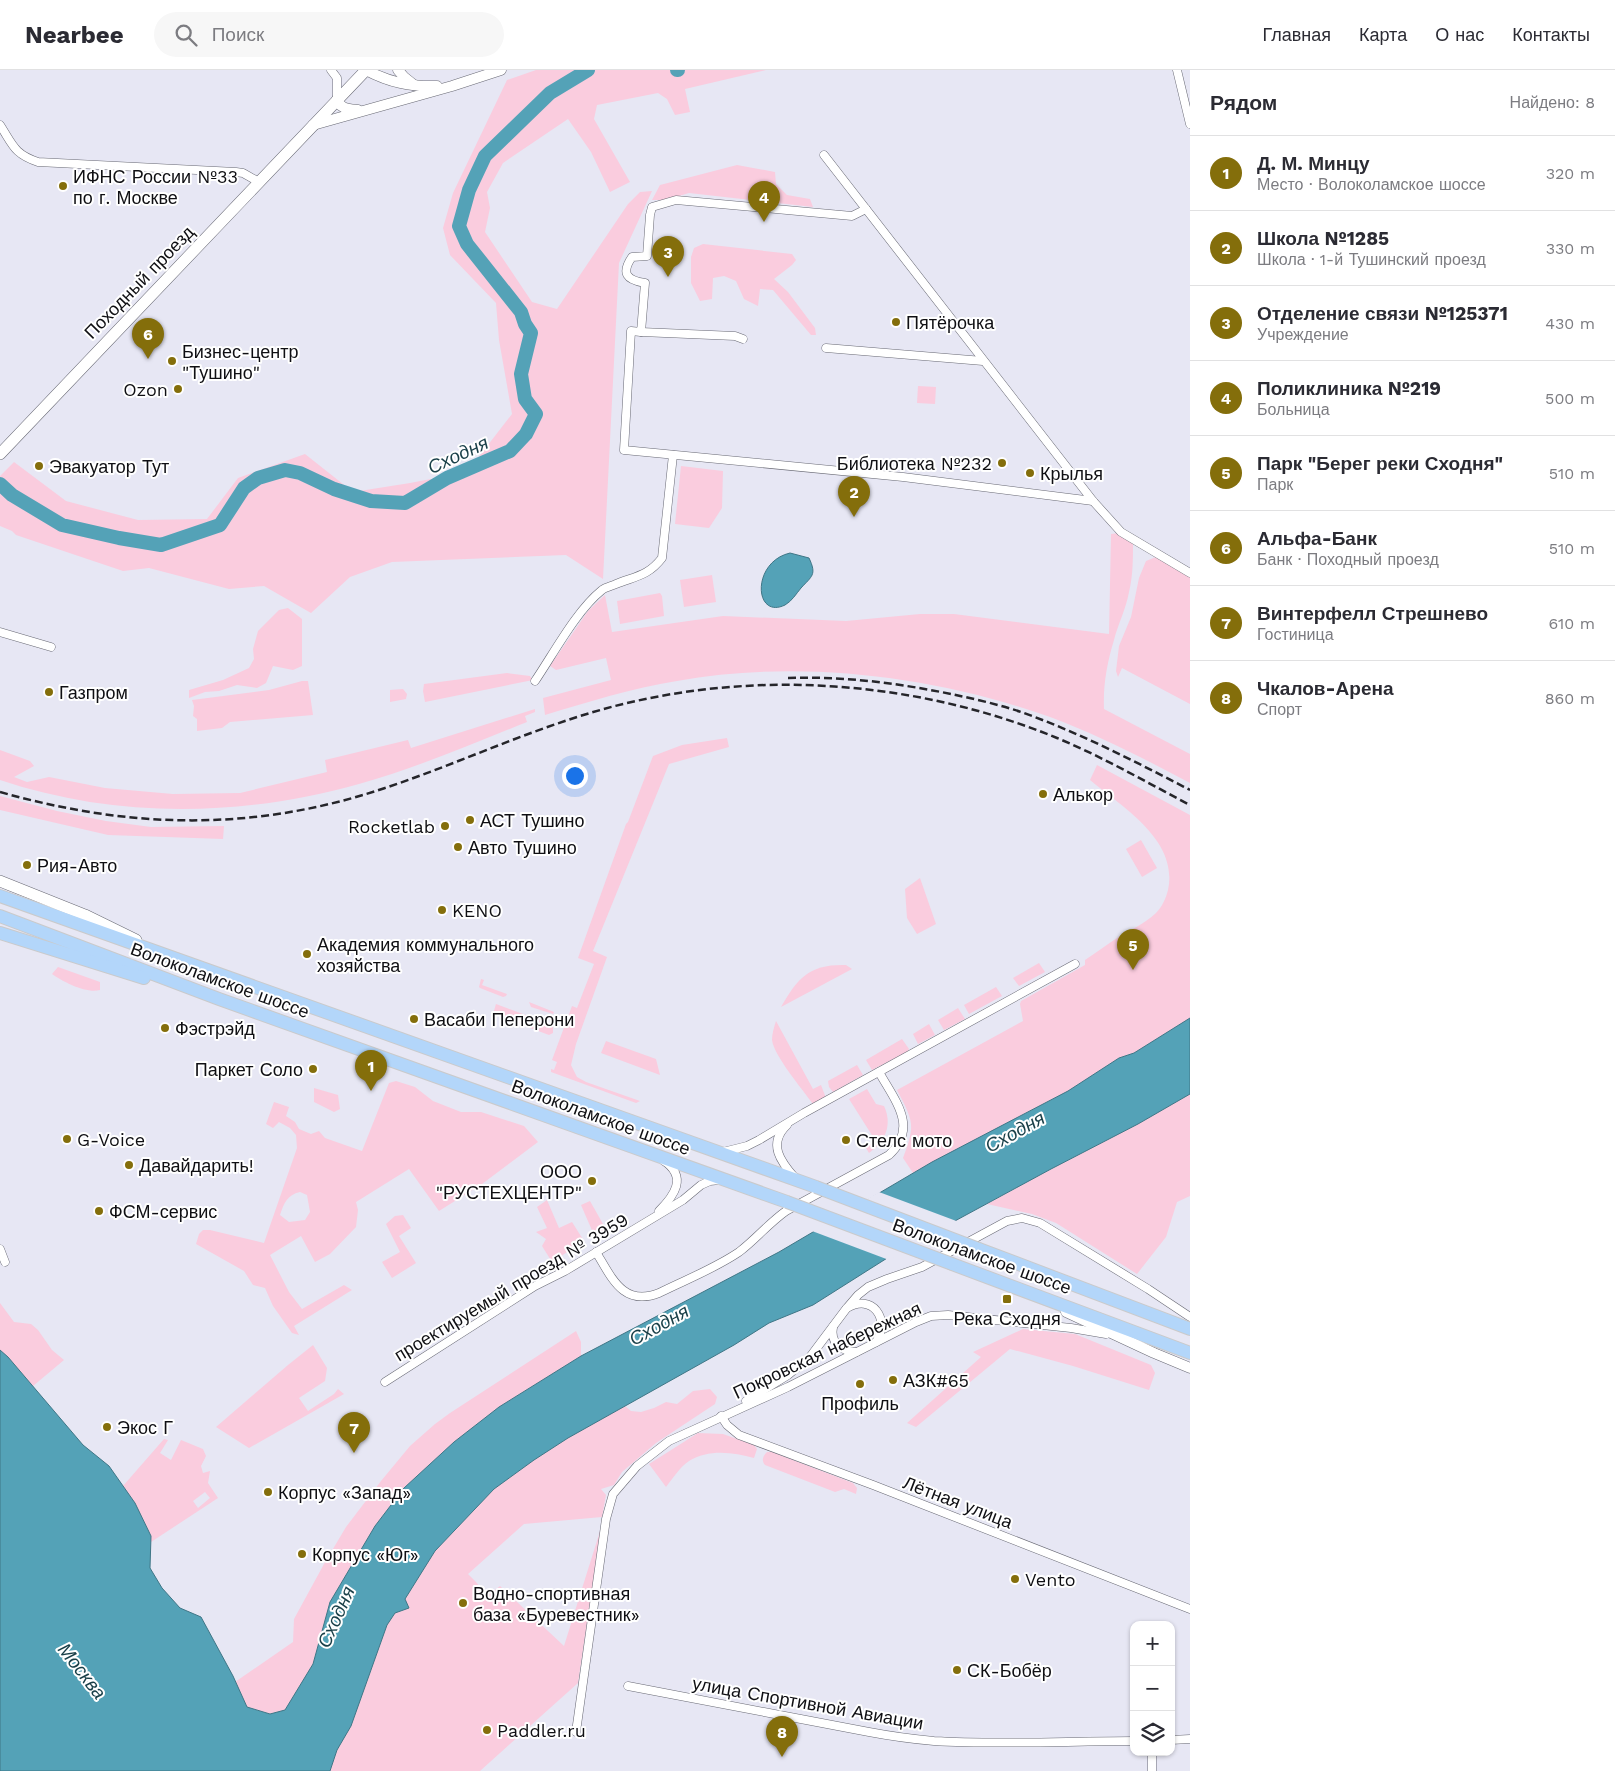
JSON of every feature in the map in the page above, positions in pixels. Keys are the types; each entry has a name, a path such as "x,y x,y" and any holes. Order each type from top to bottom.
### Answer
{"main road":[{"name":"Походный проезд","path":"1,453 366,70"},
{"path":"0,881 85,915 178,960"},
{"name":"Волоколамское шоссе","path":"0,896 797,1180 1190,1329"},
{"name":"Волоколамское шоссе","path":"0,916 211,997 787,1202 1190,1353"},
{"path":"0,933 116,971 211,997"}],"street":[{"path":"331,70 337,78 337,99 341,107 366,110"},
{"path":"366,70 385,80 417,87 452,86"},
{"path":"398,70 417,87"},
{"path":"312,126 501,70"},
{"path":"1177,70 1190,124"},
{"path":"0,125 14,148 23,157 38,162 236,172 248,175 259,182"},
{"path":"824,155 983,361 1093,500 1121,532 1190,573"},
{"path":"641,332 644,283 632,281 627,276 626,266 632,257 647,256 652,207 676,200 852,216 866,209"},
{"path":"743,339 734,336 631,331 624,450 903,476 1093,500"},
{"path":"826,348 983,361"},
{"path":"535,680 582,611 603,589 629,578 643,576 654,568 662,558 673,455"},
{"path":"0,632 51,647"},
{"path":"718,1152 747,1146 1075,964"},
{"path":"596,1252 617,1286 626,1294 641,1297 650,1297 659,1293 736,1253 786,1211 889,1155 896,1148 903,1134 903,1118 879,1072"},
{"path":"794,1119 784,1128 777,1147 781,1162 797,1180"},
{"name":"проектируемый проезд № 3959","path":"653,1218 669,1201 677,1186 672,1168 656,1156"},
{"name":"проектируемый проезд № 3959","path":"385,1382 535,1286 683,1200 701,1185 723,1179"},
{"name":"Покровская набережная","path":"721,1416 788,1375 810,1357 846,1309 868,1287 922,1267 1000,1224 1015,1219 1032,1220 1040,1223 1190,1317"},
{"path":"0,1249 5,1262"},
{"path":"1025,1291 1126,1340 1190,1368"},
{"path":"846,1309 858,1304 864,1304 878,1312 882,1326 876,1342"},
{"name":"Покровская набережная","path":"576,1732 606,1519 613,1494 637,1466 669,1441 788,1387 931,1316 948,1315 1091,1331 1126,1340"},
{"path":"834,1325 833,1335 837,1345 842,1350 856,1352"},
{"name":"Лётная улица","path":"721,1416 727,1425 739,1435 867,1482 1190,1609"},
{"name":"улица Спортивной Авиации","path":"628,1686 907,1738 935,1741 989,1742 1130,1741"},
{"path":"1175,1740 1190,1739"},
{"path":"1152,1756 1152,1771"}],"shaded area":[{"path":"536,70 766,70 685,89 690,112 675,115 667,99 658,93 597,105 594,119 630,182 610,192 591,152 568,119 503,163 487,192 490,208 485,232 532,302 557,309 628,204 640,192 652,191 619,263 603,579 566,555 392,562 350,577 311,613 264,586 229,589 149,568 123,571 16,535 12,531 0,526 0,476 14,462 66,501 138,520 207,519 238,478 305,454 353,492 467,472 512,414 499,340 496,303 450,255 443,228 453,193 507,80"},
{"path":"737,165 775,172 776,184 787,195 810,199 813,207 689,193 666,200 652,200 660,185"},
{"path":"703,244 792,254 796,260 774,279 788,292 815,328 816,335 811,335 773,290 760,289 758,306 744,299 736,281 724,276 713,278 712,299 700,301 691,283 691,257 694,248"},
{"path":"918,386 936,387 935,404 917,403"},
{"path":"681,466 723,471 722,508 709,528 675,524"},
{"path":"1119,533 1133,542 1132,574 1128,598 1107,666 1104,709 1190,754 1190,783 1121,748 1050,717 960,691 866,675 770,672 723,675 643,687 545,715 543,698 611,680 606,658 556,670 550,666 588,611 605,595 612,632 723,616 846,621 920,614 954,614 1109,634 1111,534"},
{"path":"1156,557 1190,577 1190,704 1122,668 1118,677 1116,671 1119,646 1131,617 1139,578 1146,561"},
{"path":"712,575 716,602 684,607 680,580"},
{"path":"660,593 664,616 620,624 617,601"},
{"path":"288,608 302,619 302,666 293,670 273,666 266,683 257,688 237,685 219,691 205,692 189,698 189,690 223,680 249,668 254,659 253,649 258,631 279,610"},
{"path":"507,673 530,676 533,680 425,702 424,684"},
{"path":"308,681 313,715 230,722 222,728 197,731 197,719 193,716 194,706 192,700 269,690"},
{"path":"403,689 407,694 406,699 390,702 390,690"},
{"path":"535,709 535,712 525,716 527,722 402,771 315,795 270,803 225,808 179,809 134,807 89,802 44,793 0,780 0,750 30,761 34,766 14,777 27,782 49,777 105,788 173,794 240,793 327,772 325,760 408,740 411,748"},
{"path":"727,738 729,747 669,764 593,951 607,957 576,1044 571,1065 577,1077 586,1082 640,1101 636,1103 551,1072 551,1069 554,1070 557,1062 552,1060 572,1006 577,1008 594,964 578,958 626,824 653,756 682,745"},
{"path":"1097,765 1190,815 1190,1018 1134,1053 1119,1058 1068,1091 913,1173 903,1158 910,1137 911,1123 907,1109 897,1090 1023,1021 1021,1001 1085,965 1085,960 1151,917 1158,911 1165,899 1168,890 1169,872 1165,856 1157,840 1132,813 1090,780"},
{"path":"0,796 57,811 106,821 151,827 224,826 223,839 108,835 0,810"},
{"path":"1141,840 1157,868 1142,877 1126,849"},
{"path":"920,878 936,924 917,934 907,918 905,889"},
{"path":"1039,963 1045,972 1019,986 1013,978"},
{"path":"846,965 852,969 781,1007 793,988 806,974 823,967"},
{"path":"58,967 100,982 100,990 82,989 62,980 52,974"},
{"path":"481,979 484,980 482,985 507,994 506,996 503,997 480,988"},
{"path":"996,987 1002,996 969,1014 964,1005"},
{"path":"529,1002 554,1012 553,1014 531,1007"},
{"path":"496,1004 553,1025 553,1033 549,1035 493,1014"},
{"path":"958,1008 965,1019 944,1030 938,1020"},
{"path":"776,1021 813,1089 821,1085 826,1098 813,1104 783,1064 772,1040"},
{"path":"929,1024 935,1035 918,1044 913,1034"},
{"path":"902,1039 909,1049 907,1052 872,1070 866,1060"},
{"path":"606,1041 656,1059 660,1075 601,1053"},
{"path":"857,1065 863,1075 833,1092 829,1087 828,1081"},
{"path":"396,1081 415,1087 433,1101 461,1112 481,1112 524,1126 538,1142 482,1184 439,1211 409,1169 356,1202 358,1210 356,1227 330,1254 315,1262 301,1236 270,1255 289,1292 302,1309 344,1285 352,1290 294,1326 299,1335 292,1333 273,1306 265,1288 253,1285 244,1271 196,1244 199,1234 203,1230 210,1230 264,1243 297,1148 296,1135 290,1128 279,1122 273,1128 266,1124 274,1102 289,1107 286,1116 295,1122 299,1129 311,1134 319,1131 325,1138 362,1151 389,1083","holes":["300,1192 307,1195 310,1212 305,1220 289,1222 280,1215 289,1197"]},
{"path":"314,1088 338,1095 340,1109 334,1112 314,1102"},
{"path":"867,1089 876,1104 884,1106 888,1120 883,1138 875,1149 869,1153 866,1148 875,1140 849,1099"},
{"path":"1190,1094 1190,1196 1177,1202 1166,1237 1137,1274 1056,1223 1032,1214 987,1204 1139,1122"},
{"path":"547,1200 559,1228 572,1222 584,1241 552,1262 542,1246 546,1239 536,1232 547,1228 537,1207"},
{"path":"590,1201 607,1231 594,1235 581,1205"},
{"path":"403,1215 411,1228 399,1236 416,1263 392,1278 382,1262 400,1252 386,1224 395,1216"},
{"path":"0,1303 14,1322 31,1324 38,1330 52,1350 64,1360 33,1386 0,1350"},
{"path":"1023,1329 1075,1334 1151,1365 1155,1373 1149,1390 1073,1366 1010,1349 916,1427 907,1423 981,1357 973,1352"},
{"path":"576,1331 581,1342 581,1356 499,1407 454,1442 404,1488 375,1526 330,1602 313,1664 285,1710 270,1714 247,1707 235,1682 293,1642 294,1619 346,1527 410,1446 450,1413"},
{"path":"313,1345 327,1368 325,1381 299,1398 308,1411 334,1394 338,1389 344,1394 249,1448 216,1427 288,1365"},
{"name":"Водно-спортивная база «Буревестник»","path":"710,1389 717,1397 715,1404 656,1443 622,1472 614,1485 601,1489 606,1495 602,1517 524,1524 468,1574 487,1596 500,1586 564,1646 601,1528 578,1683 480,1771 330,1771 337,1750 351,1726 387,1625 395,1613 409,1608 405,1599 435,1551 494,1489 568,1438 625,1406 631,1411 641,1412 666,1402 677,1404 693,1391"},
{"path":"698,1433 723,1434 754,1445 757,1449 754,1458 738,1454 721,1453 696,1457 683,1466 666,1487 649,1464"},
{"path":"164,1439 168,1440 160,1453 171,1460 181,1440 203,1449 206,1456 201,1466 203,1473 210,1471 208,1483 218,1498 151,1542 151,1536 135,1503 123,1486","holes":["205,1492 210,1498 198,1508 193,1501"]},
{"path":"767,1452 772,1452 853,1483 857,1488 856,1494 844,1489 835,1492 765,1465 763,1458"}],"water":[{"path":"790,553 809,558 813,572 790,602 775,607 767,604 763,598 761,588 763,577 768,567 777,558"},
{"name":"Москва","path":"1190,1018 1190,1094 1138,1124 892,1255 813,1305 769,1323 734,1345 568,1438 494,1489 435,1551 405,1599 409,1608 395,1613 387,1625 351,1726 337,1750 330,1771 0,1771 0,1350 83,1445 109,1466 135,1503 151,1536 150,1568 162,1588 180,1608 201,1617 233,1676 247,1707 270,1714 285,1710 313,1664 330,1602 375,1526 404,1488 454,1442 499,1407 581,1356 779,1252 932,1162 1068,1091 1119,1058 1134,1053"}],"pier":[{"path":"879,1192 959,1222 889,1260 812,1231"}],"waterway":[{"name":"Сходня","path":"0,484 12,495 62,525 161,545 220,525 244,488 258,478 285,470 300,473 334,489 371,501 405,503 447,478 510,451 526,434 536,414 525,399 521,374 531,333 525,324 521,312 467,244 459,226 469,190 485,156 550,93 588,70"}],"railway":[{"path":"788,678 850,679 890,684 951,694 997,705 1046,721 1088,739 1190,790"},
{"path":"0,792 97,813 145,819 240,818 288,812 336,802 385,788 540,729 604,709 689,691 742,686 796,685 850,688 903,694 956,705 1007,720 1057,738 1091,753 1190,805"}],"place":[{"name":"ИФНС России №33 по г. Москве","path":"63,186"},
{"name":"Поликлиника №219","path":"764,222"},
{"name":"Отделение связи №125371","path":"668,277"},
{"name":"Пятёрочка","path":"896,322"},
{"name":"Альфа-Банк","path":"148,359"},
{"name":"Бизнес-центр \"Тушино\"","path":"172,361"},
{"name":"Ozon","path":"178,389"},
{"name":"Библиотека №232","path":"1002,463"},
{"name":"Эвакуатор Тут","path":"39,466"},
{"name":"Крылья","path":"1030,473"},
{"name":"Школа №1285","path":"854,517"},
{"name":"Газпром","path":"49,692"},
{"name":"Алькор","path":"1043,794"},
{"name":"АСТ Тушино","path":"470,820"},
{"name":"Rocketlab","path":"445,826"},
{"name":"Авто Тушино","path":"458,847"},
{"name":"Рия-Авто","path":"27,865"},
{"name":"KENO","path":"442,910"},
{"name":"Академия коммунального хозяйства","path":"307,954"},
{"name":"Парк \"Берег реки Сходня\"","path":"1133,970"},
{"name":"Васаби Пеперони","path":"414,1019"},
{"name":"Фэстрэйд","path":"165,1028"},
{"name":"Паркет Соло","path":"313,1069"},
{"name":"Д. М. Минцу","path":"371,1091"},
{"name":"G-Voice","path":"67,1139"},
{"name":"Стелс мото","path":"846,1140"},
{"name":"Давайдарить!","path":"129,1165"},
{"name":"ООО \"РУСТЕХЦЕНТР\"","path":"592,1181"},
{"name":"ФСМ-сервис","path":"99,1211"},
{"name":"Река Сходня","path":"1007,1299"},
{"name":"АЗК#65","path":"893,1380"},
{"name":"Профиль","path":"860,1384"},
{"name":"Экос Г","path":"107,1427"},
{"name":"Винтерфелл Стрешнево","path":"354,1453"},
{"name":"Корпус «Запад»","path":"268,1492"},
{"name":"Корпус «Юг»","path":"302,1554"},
{"name":"Vento","path":"1015,1579"},
{"name":"Водно-спортивная база «Буревестник»","path":"463,1603"},
{"name":"СК-Бобёр","path":"957,1670"},
{"name":"Paddler.ru","path":"487,1730"},
{"name":"Чкалов-Арена","path":"782,1757"}]}
